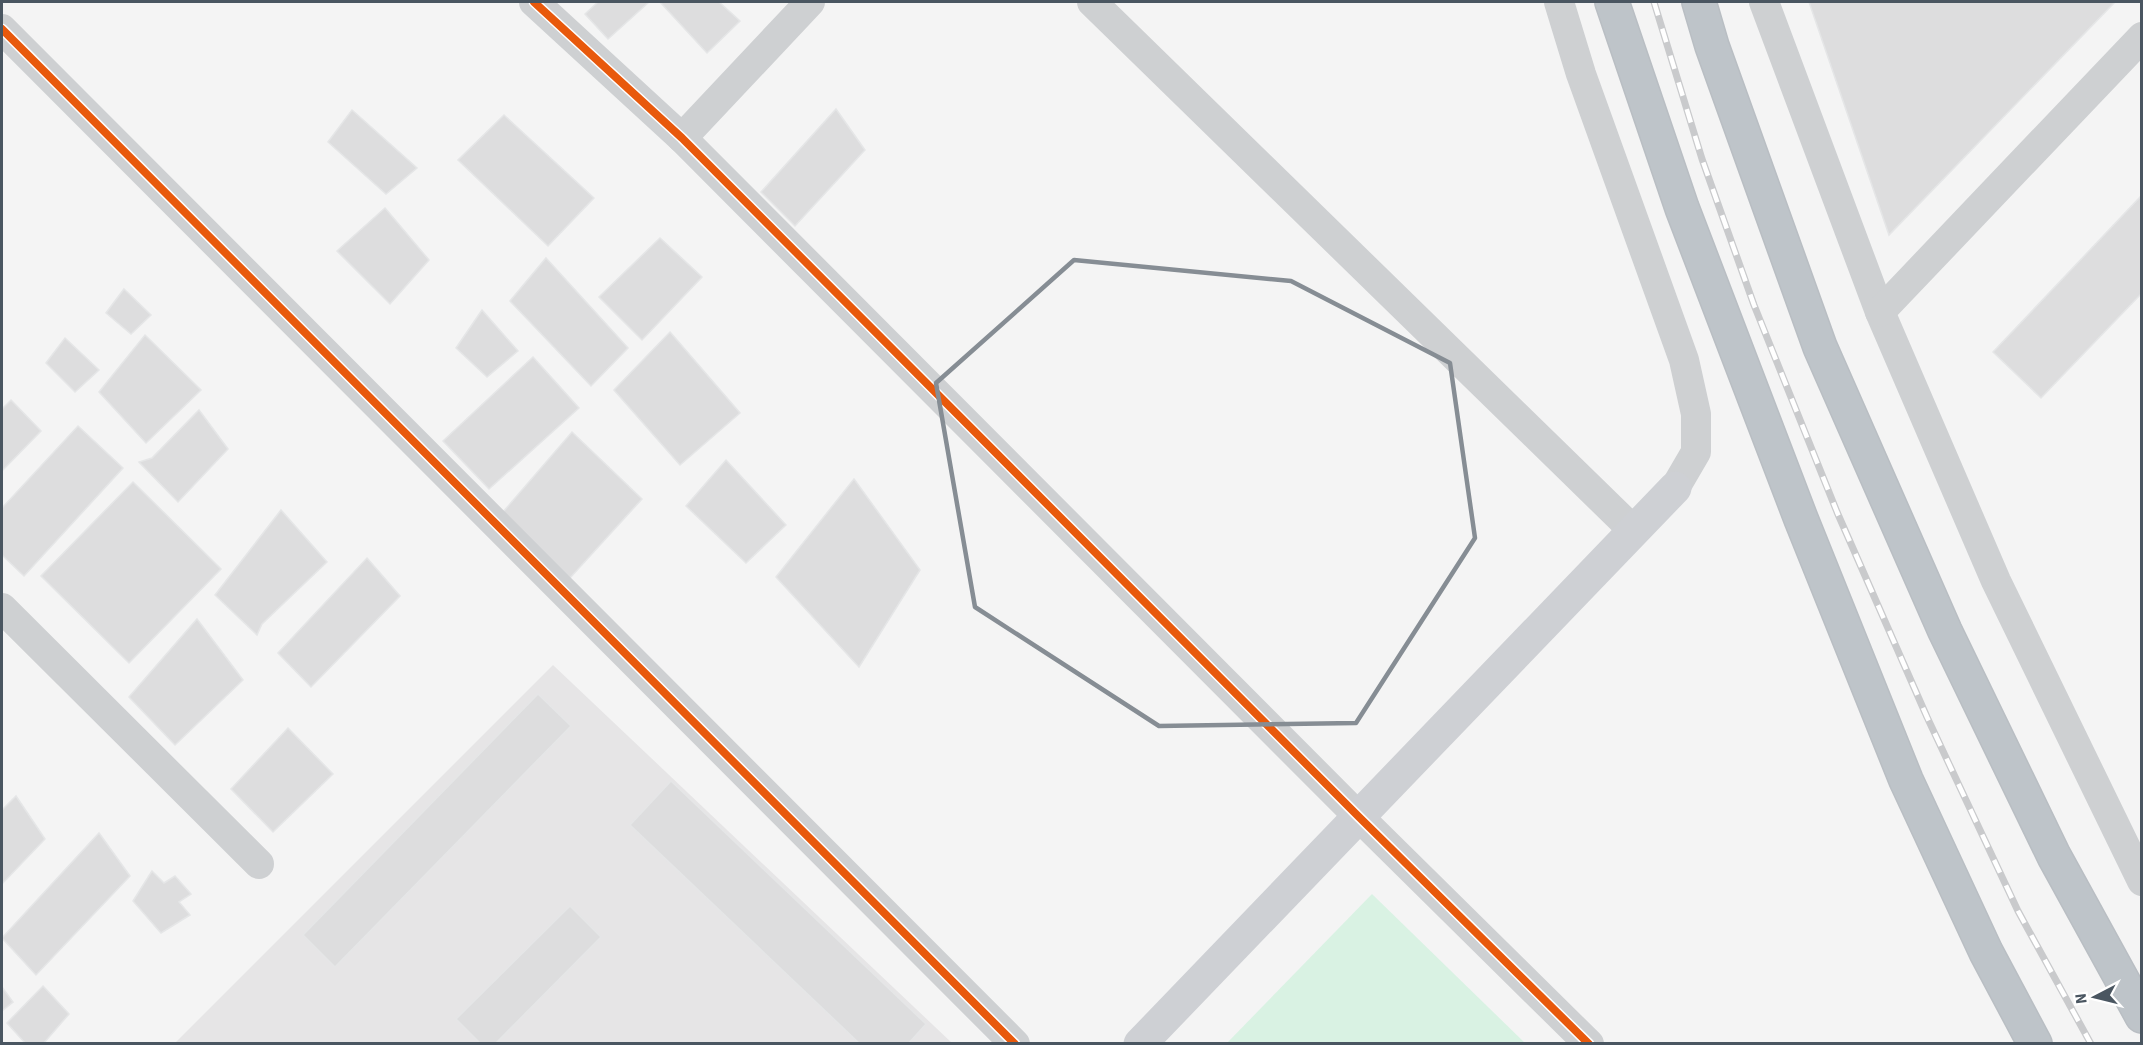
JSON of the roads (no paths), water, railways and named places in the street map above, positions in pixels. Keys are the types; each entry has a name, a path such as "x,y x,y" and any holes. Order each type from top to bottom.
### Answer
{"highway":[{"path":"1612,2 1682,208 1801,519 1906,780 1986,952 2035,1044"},
{"path":"1699,2 1712,46 1820,347 1960,663 2054,856 2142,1016"}],"street":[{"path":"534,2 682,138 1358,816 1589,1044"},
{"path":"682,138 810,2"},
{"path":"1092,2 1634,531"},
{"path":"1140,1044 1675,488 1696,452 1696,414 1684,360 1581,74 1559,2"},
{"path":"1764,2 1880,312 1996,580 2142,880"},
{"path":"2,29 1016,1044"},
{"path":"1880,312 2142,37"},
{"path":"2,608 259,864"}],"railway":[{"path":"1654,2 1702,159 1754,305 1837,512 1927,717 2018,911 2091,1044"}]}
